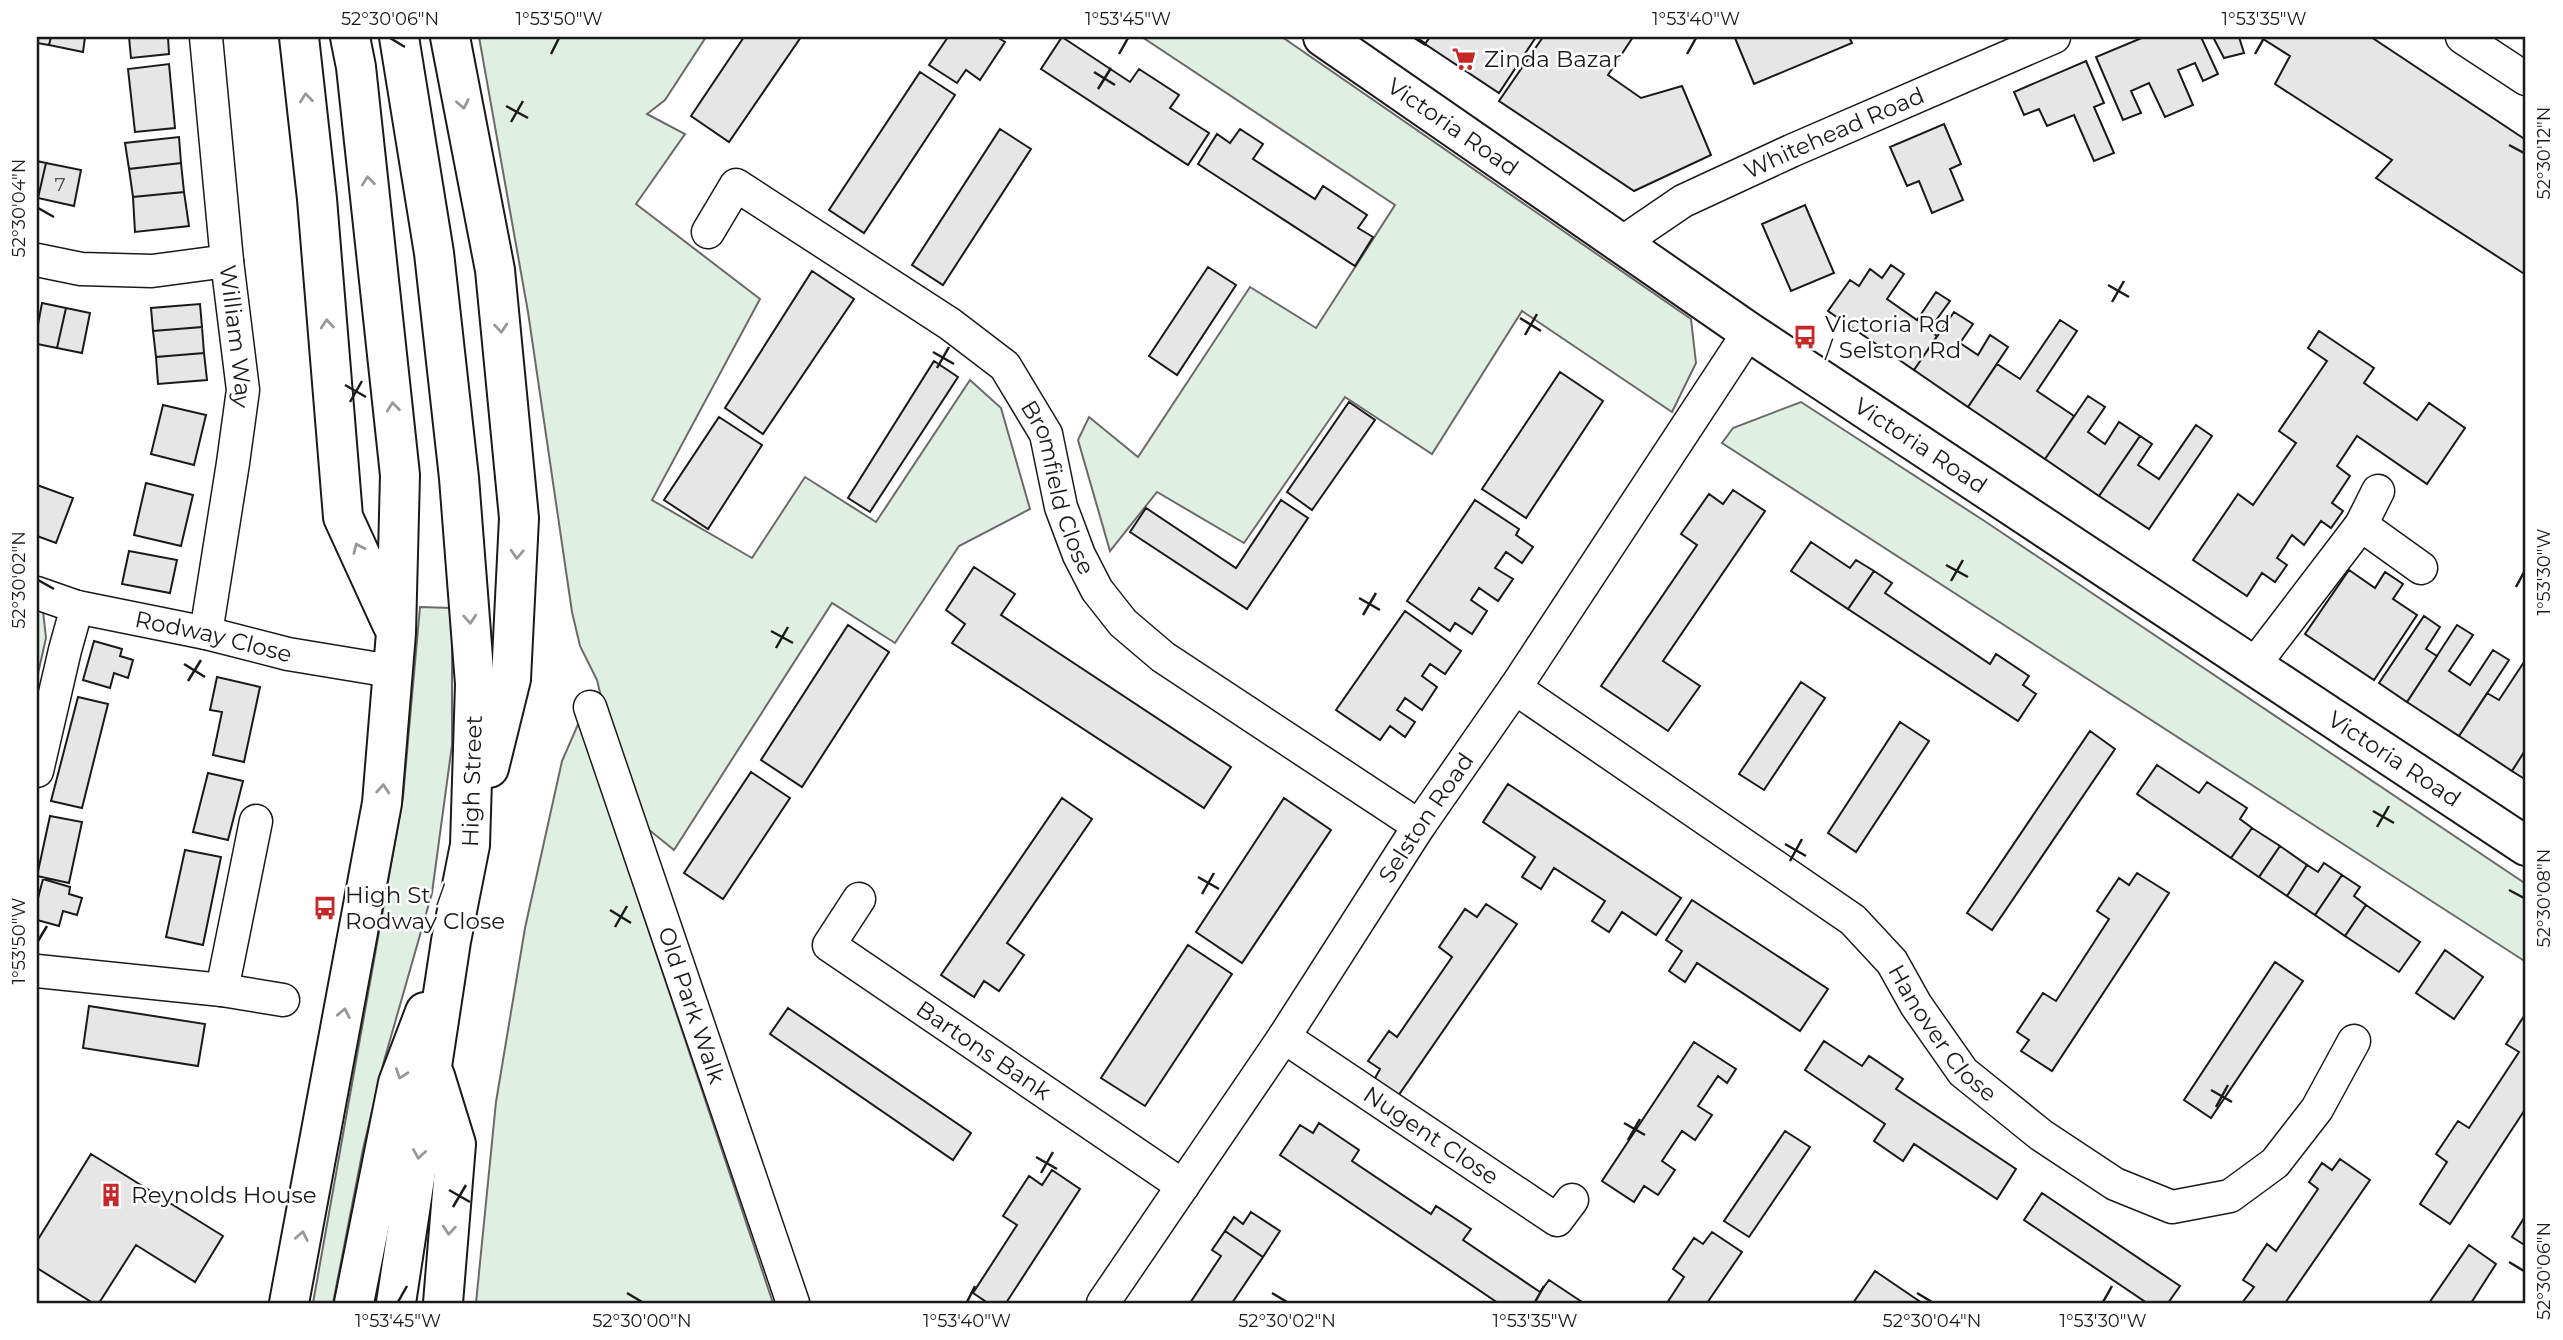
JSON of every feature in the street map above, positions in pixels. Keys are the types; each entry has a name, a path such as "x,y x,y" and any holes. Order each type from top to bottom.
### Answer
{"main road":[{"path":"299,37 317,198 343,517 396,633"},
{"path":"289,1303 382,803 396,633 400,475 350,37"},
{"name":"High Street","path":"396,1303 452,941 470,845 475,684 459,478 434,253 399,37"},
{"path":"450,37 495,270 519,518 511,679 470,845"},
{"name":"Victoria Road","path":"1323,37 1749,332 2526,846"},
{"path":"354,1303 398,1083 452,941"},
{"path":"432,1068 456,1144 443,1303"}],"street":[{"name":"William Way","path":"206,37 227,261 243,390 206,633"},
{"name":"Whitehead Road","path":"1620,244 1683,201 1791,150 2054,37"},
{"path":"2462,37 2526,79"},
{"name":"Bromfield Close","path":"708,232 736,185 950,324 1005,366 1046,434 1061,507 1079,555 1097,590 1123,623 1163,657 1419,826"},
{"path":"37,260 80,269 152,271 227,261"},
{"name":"Selston Road","path":"1103,1303 1284,1037 1419,826 1515,688 1749,332"},
{"path":"2254,665 2361,525 2378,491"},
{"path":"2361,525 2421,568"},
{"name":"Rodway Close","path":"37,593 77,607 206,633 288,654 391,671"},
{"path":"37,771 77,607"},
{"name":"Hanover Close","path":"1515,688 1853,920 1892,962 1916,1005 1964,1072 2041,1135 2115,1184 2172,1207 2230,1196 2275,1163 2316,1109 2354,1041"},
{"name":"Old Park Walk","path":"590,707 793,1303"},
{"path":"222,990 256,821"},
{"name":"Bartons Bank","path":"859,899 829,945 1183,1186"},
{"path":"37,971 222,990 283,1000"},
{"name":"Nugent Close","path":"1284,1037 1558,1220 1572,1200"}],"green space":[{"path":"479,37 706,37 665,100 647,114 685,134 636,204 760,299 652,500 752,558 805,477 876,522 970,380 1001,408 1030,509 959,546 895,643 832,603 674,850 648,829 607,721 597,680 580,646 572,612 528,312"},
{"path":"1142,37 1282,37 1691,319 1696,363 1672,412 1522,311 1432,454 1345,397 1244,543 1157,492 1110,551 1078,440 1089,417 1138,457 1250,287 1316,328 1395,205"},
{"path":"1801,402 1986,522 2526,884 2526,962 1722,443 1733,428"},
{"path":"420,607 452,608 452,745 432,893 384,1061 363,1149 333,1303 313,1303 403,797"},
{"path":"37,609 43,611 46,638 37,678"},
{"path":"579,722 773,1303 476,1303 496,1102 525,928 562,761"}],"building":[{"path":"37,37 51,37 49,45 37,43"},
{"path":"51,37 85,37 83,52 49,45"},
{"path":"129,37 168,37 169,54 131,58"},
{"path":"744,37 801,37 729,142 691,116"},
{"path":"948,37 997,37 1005,42 980,80 966,70 957,83 929,65"},
{"path":"1062,37 1130,82 1139,69 1179,95 1170,108 1209,133 1188,165 1041,69"},
{"path":"1430,37 1536,37 1499,93 1425,44"},
{"path":"1543,37 1633,37 1608,75 1641,98 1682,86 1711,155 1634,191 1499,101"},
{"path":"1849,37 1852,43 1754,84 1735,38"},
{"path":"2144,37 2201,37 2218,74 2203,81 2195,63 2178,70 2193,105 2165,117 2149,83 2131,91 2141,113 2123,120 2096,57"},
{"path":"2213,37 2239,37 2244,53 2224,58"},
{"path":"2260,37 2371,37 2526,140 2526,275 2376,178 2392,160 2275,84 2290,56"},
{"path":"2086,61 2104,103 2094,107 2114,153 2094,161 2074,115 2047,126 2039,109 2024,115 2014,92"},
{"path":"169,64 175,128 135,132 128,69"},
{"path":"920,72 955,95 864,233 829,210"},
{"path":"1944,124 1961,164 1950,169 1963,200 1932,213 1919,181 1907,186 1890,147"},
{"path":"1000,129 1031,149 943,285 912,265"},
{"path":"1240,129 1263,144 1253,159 1315,199 1323,186 1367,215 1358,228 1373,237 1355,266 1198,164 1217,134 1230,143"},
{"path":"179,137 181,163 129,169 125,143"},
{"path":"37,161 46,163 38,198 37,198"},
{"path":"46,163 81,170 74,206 38,198"},
{"path":"181,163 184,192 133,197 129,169"},
{"path":"184,192 189,226 135,232 133,197"},
{"path":"1805,205 1834,273 1791,291 1762,224"},
{"path":"1891,265 1904,274 1887,299 1917,320 1936,292 1950,301 1929,330 1937,336 1914,370 1828,311 1850,280 1859,286 1870,269 1882,278"},
{"path":"1208,267 1236,285 1177,375 1149,356"},
{"path":"812,271 854,299 763,434 725,408"},
{"path":"42,303 66,308 57,348 37,344"},
{"path":"200,304 202,327 153,331 151,308"},
{"path":"66,308 90,313 82,353 57,348"},
{"path":"1954,312 1973,324 1960,343 1978,355 1990,335 2008,347 1968,407 1914,370"},
{"path":"2060,320 2077,331 2037,391 2074,416 2045,459 1968,407 1997,364 2020,379"},
{"path":"202,327 204,353 156,357 153,331"},
{"path":"2319,331 2374,368 2364,383 2417,420 2429,403 2465,428 2427,484 2357,436 2337,466 2350,476 2332,503 2343,511 2331,528 2321,521 2304,545 2292,535 2277,558 2287,565 2275,582 2262,573 2247,596 2193,560 2238,494 2253,505 2296,443 2279,431 2327,361 2308,348"},
{"path":"204,353 207,380 158,384 156,357"},
{"path":"934,361 958,377 870,512 848,498"},
{"path":"1560,372 1603,401 1526,518 1482,489"},
{"path":"2088,396 2105,407 2088,432 2105,444 2119,422 2140,436 2099,496 2045,459"},
{"path":"1349,402 1375,420 1312,510 1287,492"},
{"path":"163,405 206,415 194,465 151,454"},
{"path":"719,417 762,445 708,529 664,500"},
{"path":"2196,425 2212,436 2149,529 2099,496 2140,436 2152,444 2138,465 2159,479"},
{"path":"146,483 193,495 181,546 134,535"},
{"path":"37,485 73,498 56,543 37,536"},
{"path":"1733,490 1765,511 1663,661 1700,686 1668,731 1601,686 1697,545 1681,534 1709,494 1723,504"},
{"path":"1281,500 1308,518 1247,609 1130,532 1146,508 1236,568"},
{"path":"1475,500 1519,529 1516,535 1533,547 1522,563 1506,552 1495,568 1513,579 1498,601 1479,588 1471,600 1487,611 1472,634 1455,623 1450,631 1407,601"},
{"path":"1811,542 1850,568 1856,560 1874,571 1848,609 1791,571"},
{"path":"129,551 177,560 170,593 122,584"},
{"path":"974,567 1015,594 1001,615 1231,767 1204,808 952,643 965,624 946,610"},
{"path":"2349,570 2375,588 2385,572 2403,584 2393,599 2417,615 2374,680 2305,634"},
{"path":"1874,571 1892,583 1885,593 1990,664 1996,654 2029,676 2023,685 2036,694 2018,721 1848,609"},
{"path":"1405,611 1461,651 1445,674 1430,664 1422,676 1437,687 1422,710 1405,698 1397,710 1415,722 1405,737 1390,726 1380,740 1336,710"},
{"path":"2424,616 2440,627 2426,649 2437,656 2407,702 2379,683"},
{"path":"848,625 889,652 802,787 761,760"},
{"path":"2457,625 2473,635 2449,671 2470,685 2493,650 2509,660 2459,736 2407,702"},
{"path":"94,641 122,649 120,656 133,660 128,678 114,673 110,688 83,680"},
{"path":"2524,662 2526,749 2512,771 2459,736 2487,693 2499,700"},
{"path":"217,677 260,687 244,762 213,755 222,712 210,710"},
{"path":"1801,682 1825,698 1764,790 1739,774"},
{"path":"78,697 108,704 82,808 51,801"},
{"path":"1900,722 1929,741 1856,852 1828,833"},
{"path":"2090,731 2115,749 1992,930 1967,913"},
{"path":"2526,749 2526,780 2512,771"},
{"path":"2157,765 2199,793 2207,782 2247,808 2240,819 2252,828 2231,858 2137,794"},
{"path":"751,772 790,798 723,899 684,873"},
{"path":"208,773 243,781 228,840 193,832"},
{"path":"1508,784 1681,898 1656,935 1622,912 1609,932 1592,921 1605,901 1554,868 1541,889 1522,877 1535,857 1483,822"},
{"path":"1062,798 1092,819 1007,943 1024,955 999,991 984,981 974,997 941,975"},
{"path":"1284,798 1331,830 1242,963 1196,932"},
{"path":"50,816 82,822 69,883 37,876"},
{"path":"2252,828 2280,846 2259,877 2231,858"},
{"path":"2280,846 2307,865 2287,896 2259,877"},
{"path":"185,850 221,857 203,945 166,937"},
{"path":"2324,863 2342,875 2315,915 2287,896 2307,865 2318,872"},
{"path":"2137,873 2169,893 2052,1071 2021,1051 2029,1040 2017,1032 2043,993 2056,1001 2109,919 2097,911 2119,878 2129,885"},
{"path":"2342,875 2360,887 2354,896 2366,905 2345,936 2315,915"},
{"path":"43,879 70,887 69,894 82,898 77,915 63,911 59,926 37,920 37,902"},
{"path":"1692,900 1828,989 1800,1031 1697,963 1685,982 1669,971 1682,951 1666,940"},
{"path":"1486,904 1517,924 1398,1096 1374,1080 1380,1069 1368,1061 1389,1031 1397,1037 1452,957 1439,947 1465,909 1477,917"},
{"path":"2366,905 2420,942 2399,972 2345,936"},
{"path":"1188,945 1232,974 1145,1106 1101,1078"},
{"path":"2445,950 2483,977 2454,1019 2416,993"},
{"path":"2275,962 2303,981 2211,1118 2184,1100"},
{"path":"89,1006 205,1024 198,1066 83,1048"},
{"path":"788,1008 971,1133 953,1160 770,1034"},
{"path":"2526,1013 2526,1108 2450,1224 2420,1204 2447,1162 2436,1154 2458,1121 2469,1128 2519,1052 2506,1044"},
{"path":"1824,1041 1862,1066 1869,1056 1903,1079 1896,1089 2016,1169 1997,1199 1914,1144 1903,1161 1874,1141 1885,1124 1805,1070"},
{"path":"1694,1042 1736,1069 1727,1083 1718,1076 1698,1106 1712,1115 1695,1140 1682,1131 1662,1161 1675,1170 1658,1195 1644,1186 1634,1202 1602,1181"},
{"path":"1319,1123 1359,1150 1352,1161 1431,1214 1436,1206 1471,1229 1463,1240 1540,1292 1549,1280 1582,1302 1498,1303 1280,1155 1300,1125 1313,1133"},
{"path":"1785,1131 1810,1147 1749,1237 1724,1221"},
{"name":"Reynolds House","path":"91,1154 223,1236 195,1282 136,1245 99,1303 93,1303 37,1268 37,1241"},
{"path":"2340,1159 2370,1180 2285,1303 2242,1303 2254,1287 2243,1280 2267,1244 2276,1251 2318,1189 2309,1182 2322,1163 2332,1170"},
{"path":"1052,1170 1080,1189 1006,1303 988,1303 973,1293 1017,1225 1003,1216 1029,1176 1042,1185"},
{"path":"2042,1193 2180,1286 2168,1303 2147,1303 2024,1220"},
{"path":"1251,1212 1280,1231 1263,1257 1225,1231 1234,1217 1243,1224"},
{"path":"2526,1215 2526,1246 2512,1237"},
{"path":"1225,1231 1263,1257 1232,1303 1190,1303 1221,1256 1212,1250"},
{"path":"1712,1232 1742,1252 1707,1303 1667,1303 1684,1277 1673,1269 1694,1238 1703,1244"},
{"path":"2469,1245 2496,1264 2471,1303 2429,1303"},
{"path":"1875,1271 1922,1303 1853,1303"}],"wall":[{"path":"1414,37 1425,44"}],"place":[{"name":"Zinda Bazar","path":"1464,59"},
{"name":"Victoria Rd / Selston Rd","path":"1805,337"},
{"name":"High St / Rodway Close","path":"325,908"},
{"name":"Reynolds House","path":"111,1195"}]}
